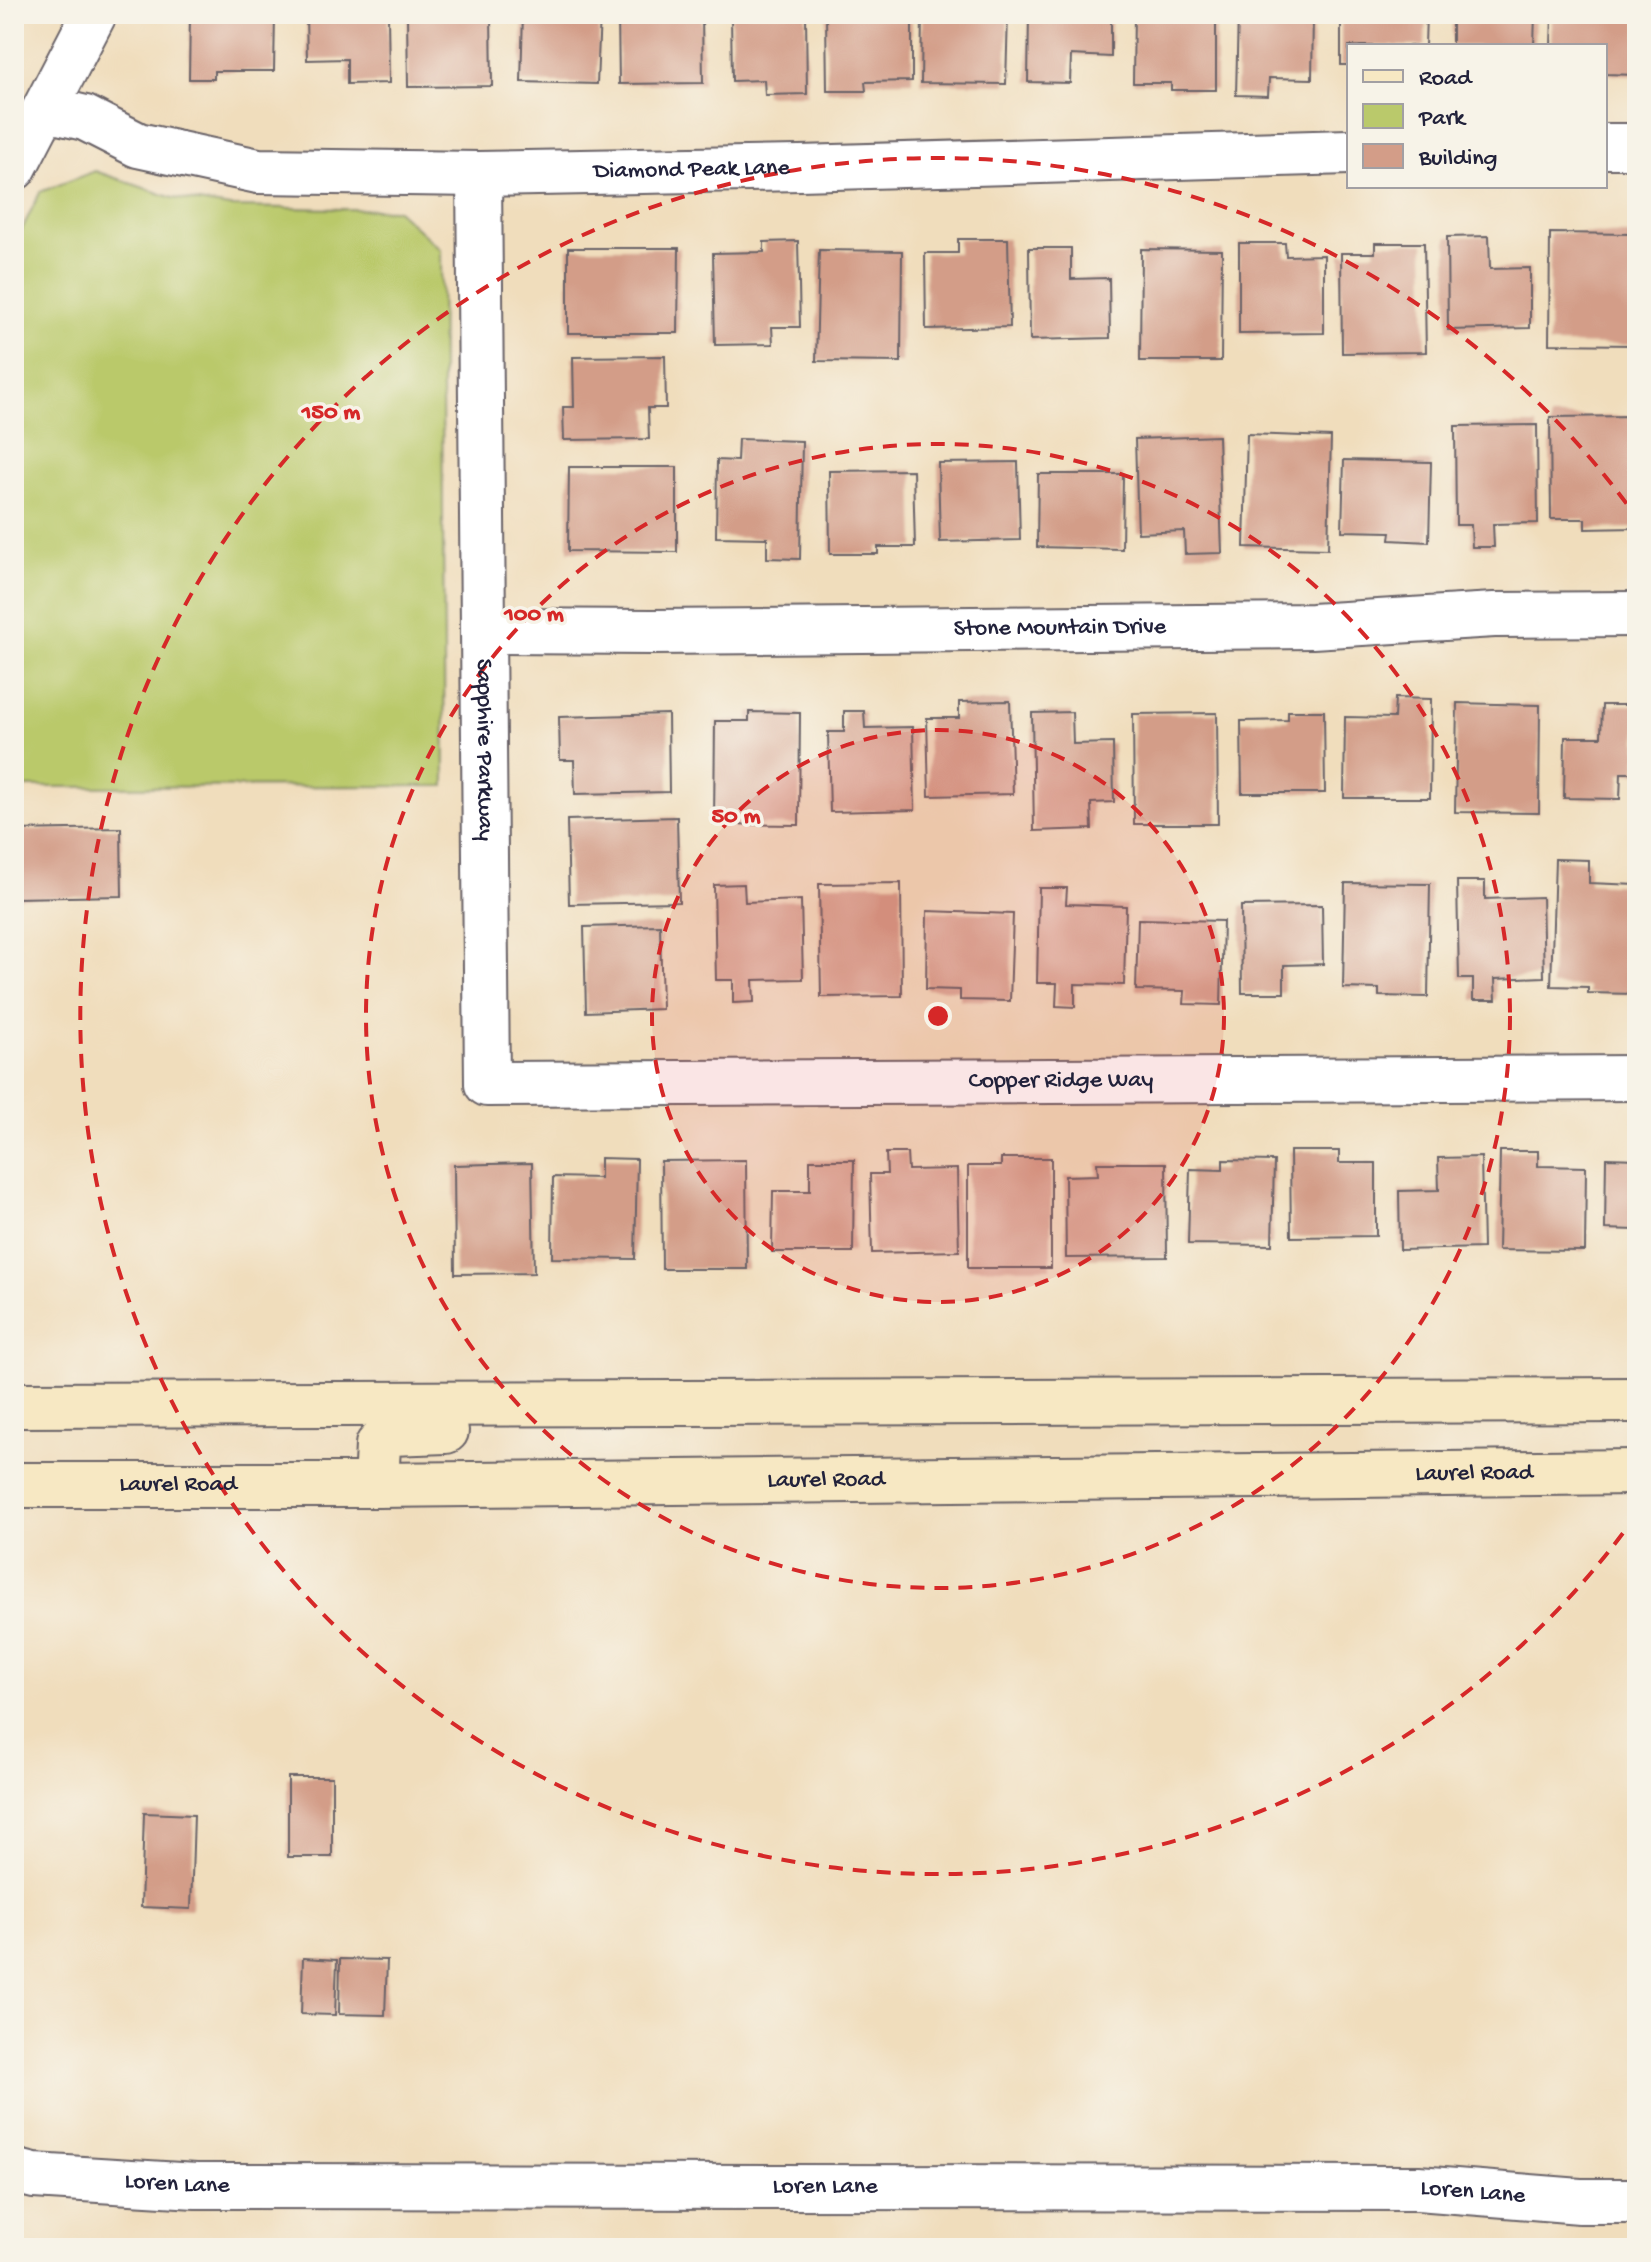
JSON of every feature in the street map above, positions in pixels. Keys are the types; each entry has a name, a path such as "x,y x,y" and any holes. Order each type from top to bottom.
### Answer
{"main road":[{"path":"14,1405 1637,1400"},
{"path":"376,1485 378,1445 390,1433 467,1430 545,1404"},
{"name":"Laurel Road","path":"14,1485 376,1485 1637,1472"}],"street":[{"path":"14,168 94,14"},
{"name":"Diamond Peak Lane","path":"46,109 85,118 138,145 258,171 479,174 1347,152"},
{"path":"1607,146 1637,146"},
{"name":"Sapphire Parkway","path":"479,174 487,1084"},
{"name":"Stone Mountain Drive","path":"484,631 1312,626 1494,615 1637,614"},
{"name":"Copper Ridge Way","path":"487,1084 1637,1078"},
{"name":"Loren Lane","path":"14,2171 34,2176 196,2186 1402,2187 1580,2201 1637,2201"}],"green space":[{"path":"95,171 173,198 230,207 397,210 441,250 445,786 14,787 14,246 40,192"}],"building":[{"path":"190,14 275,14 274,71 214,71 214,79 189,79"},
{"path":"306,14 388,14 389,83 347,84 347,59 307,60"},
{"path":"407,14 491,14 492,86 408,87"},
{"path":"523,14 600,14 597,84 521,82"},
{"path":"618,14 702,14 703,83 619,84"},
{"path":"731,14 806,14 807,94 765,95 764,80 732,81"},
{"path":"826,14 912,14 912,81 865,82 866,91 827,91"},
{"path":"922,14 1008,14 1006,84 921,83"},
{"path":"1029,14 1111,14 1111,57 1071,55 1070,83 1028,82"},
{"path":"1134,14 1216,14 1216,90 1171,90 1171,83 1133,83"},
{"path":"1238,14 1313,14 1312,79 1269,78 1268,96 1236,95"},
{"path":"1341,14 1426,14 1425,44 1347,44 1347,65 1341,65"},
{"path":"1452,14 1535,14 1534,44 1452,44"},
{"path":"1552,14 1637,14 1637,75 1607,74 1607,44 1551,44"},
{"path":"1550,233 1635,234 1633,345 1549,344"},
{"path":"1489,236 1490,269 1530,268 1530,328 1448,330 1447,237"},
{"path":"958,239 1008,239 1010,327 926,329 925,253 958,253"},
{"path":"798,241 800,327 772,327 773,344 715,345 713,253 764,252 764,242"},
{"path":"1239,243 1285,243 1286,256 1324,255 1324,333 1239,334"},
{"path":"1375,243 1424,243 1426,352 1342,353 1341,253 1375,253"},
{"path":"568,248 679,248 678,333 568,333"},
{"path":"1029,248 1071,248 1071,279 1109,278 1110,338 1030,340"},
{"path":"1141,249 1222,250 1221,361 1140,361"},
{"path":"819,250 902,251 901,362 816,361"},
{"path":"665,356 666,408 648,408 649,439 564,440 563,407 574,407 573,357"},
{"path":"1635,416 1636,528 1585,529 1585,519 1551,519 1550,417"},
{"path":"1537,425 1538,523 1493,524 1494,547 1472,547 1471,525 1456,525 1455,426"},
{"path":"1247,434 1331,437 1328,549 1244,547"},
{"path":"1218,436 1222,553 1185,554 1184,531 1138,533 1135,439"},
{"path":"738,439 802,441 800,559 767,558 767,538 716,537 717,460 737,461"},
{"path":"1344,460 1431,462 1429,542 1390,540 1391,532 1342,531"},
{"path":"1018,462 1020,540 940,542 938,463"},
{"path":"569,467 677,467 677,552 568,551"},
{"path":"913,470 915,547 878,547 878,554 830,554 829,471"},
{"path":"1038,474 1123,474 1122,549 1037,547"},
{"path":"1395,698 1431,699 1430,798 1344,798 1345,717 1394,718"},
{"path":"1010,701 1013,794 929,796 927,718 959,718 959,702"},
{"path":"1457,703 1540,705 1539,813 1455,812"},
{"path":"1602,705 1637,705 1637,773 1621,773 1620,799 1564,798 1565,737 1601,737"},
{"path":"844,711 864,711 865,728 913,727 915,810 830,812 828,732 844,732"},
{"path":"1288,711 1324,711 1325,793 1242,793 1241,721 1288,720"},
{"path":"749,712 800,713 799,825 714,824 715,721 749,721"},
{"path":"1072,712 1073,744 1113,743 1114,802 1091,803 1092,829 1034,831 1032,713"},
{"path":"1217,713 1218,824 1134,824 1133,714"},
{"path":"668,714 669,792 575,794 574,760 560,760 559,717"},
{"path":"677,817 679,902 569,904 567,820"},
{"path":"121,828 122,896 14,898 14,830"},
{"path":"1555,859 1589,860 1589,883 1637,885 1636,994 1588,993 1588,987 1551,986"},
{"path":"1457,881 1485,881 1485,899 1542,897 1544,977 1495,979 1496,1000 1473,1000 1473,979 1459,979"},
{"path":"901,883 902,996 821,997 819,884"},
{"path":"1345,883 1430,884 1428,997 1379,996 1379,989 1343,988"},
{"path":"744,884 745,902 801,900 803,979 753,980 754,1002 733,1003 733,980 716,980 714,885"},
{"path":"1039,888 1067,888 1066,904 1126,906 1124,985 1075,984 1075,1007 1056,1006 1057,983 1037,983"},
{"path":"1322,905 1323,964 1284,965 1284,993 1242,993 1241,906"},
{"path":"927,911 1013,914 1010,1001 960,1000 960,990 926,989"},
{"path":"1138,919 1223,921 1221,1005 1184,1004 1185,991 1136,990"},
{"path":"660,925 662,1009 586,1012 584,927"},
{"path":"1290,1151 1339,1151 1339,1163 1376,1163 1376,1236 1291,1237"},
{"path":"1500,1151 1538,1151 1538,1166 1586,1167 1585,1251 1498,1250"},
{"path":"886,1153 907,1153 908,1170 957,1169 959,1251 872,1253 870,1174 887,1174"},
{"path":"1481,1157 1483,1248 1400,1250 1399,1191 1439,1190 1438,1158"},
{"path":"600,1158 637,1159 635,1259 552,1258 553,1177 600,1178"},
{"path":"1001,1158 1051,1158 1051,1268 968,1268 968,1166 1001,1166"},
{"path":"1606,1158 1637,1159 1637,1230 1605,1229"},
{"path":"746,1160 747,1269 662,1269 661,1161"},
{"path":"810,1160 854,1160 853,1252 772,1252 773,1191 810,1191"},
{"path":"1223,1160 1274,1161 1272,1245 1188,1244 1190,1169 1223,1170"},
{"path":"532,1163 534,1273 455,1274 454,1165"},
{"path":"1097,1163 1166,1163 1167,1257 1066,1258 1065,1176 1098,1175"},
{"path":"288,1777 332,1777 332,1857 288,1857"},
{"path":"144,1813 194,1815 191,1909 141,1907"},
{"path":"303,1958 337,1960 335,2015 301,2014"},
{"path":"340,1959 387,1960 385,2015 339,2014"}]}
